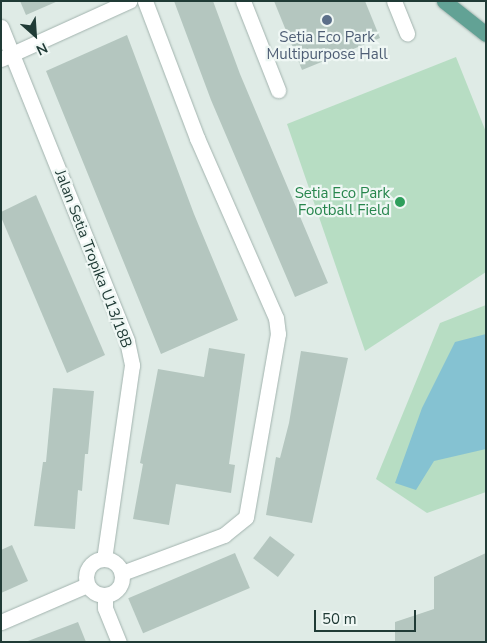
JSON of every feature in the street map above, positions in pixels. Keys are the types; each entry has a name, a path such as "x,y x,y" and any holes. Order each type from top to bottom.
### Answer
{"main road":[{"path":"444,1 486,34"}],"street":[{"path":"7,56 129,1"},
{"path":"122,573 224,535 246,518 278,334 276,318 197,138 145,1"},
{"path":"243,1 278,90"},
{"path":"394,1 407,33"},
{"name":"Jalan Setia Tropika U13/18B","path":"1,26 7,56 127,341 132,365 104,560"},
{"path":"87,585 89,568 104,560 115,563 122,573 120,586 106,596 105,608 119,642"},
{"path":"87,585 95,593 106,596"},
{"path":"1,622 87,585"}],"green space":[{"name":"Setia Eco Park Football Field","path":"456,57 486,132 486,272 365,351 287,124"},
{"path":"486,305 486,492 427,513 376,479 440,323"}],"water":[{"path":"486,334 486,449 434,461 416,490 395,483 422,408 455,342"}],"building":[{"path":"20,1 58,1 26,15"},
{"path":"174,1 213,1 240,74 328,283 295,297 211,100"},
{"name":"Setia Eco Park Multipurpose Hall","path":"274,1 365,1 380,38 302,70"},
{"path":"127,35 194,214 238,320 161,354 46,71"},
{"path":"36,195 105,355 67,373 1,217 1,212"},
{"path":"209,348 245,354 229,464 235,465 231,493 176,484 169,525 133,519 143,464 140,463 158,369 204,377"},
{"path":"301,351 348,358 312,523 266,515 276,457 280,458 289,423"},
{"path":"53,388 94,391 88,454 85,454 82,491 78,490 75,529 34,526 43,462 46,462"},
{"path":"270,536 295,555 278,577 253,558"},
{"path":"12,545 28,581 1,593 1,550"},
{"path":"235,553 250,588 143,633 128,598"},
{"path":"486,553 486,642 395,642 395,622 434,609 434,577"},
{"path":"78,622 86,642 28,642 28,641"}],"place":[{"name":"Setia Eco Park Multipurpose Hall","path":"327,20"},
{"name":"Setia Eco Park Football Field","path":"400,202"}]}
